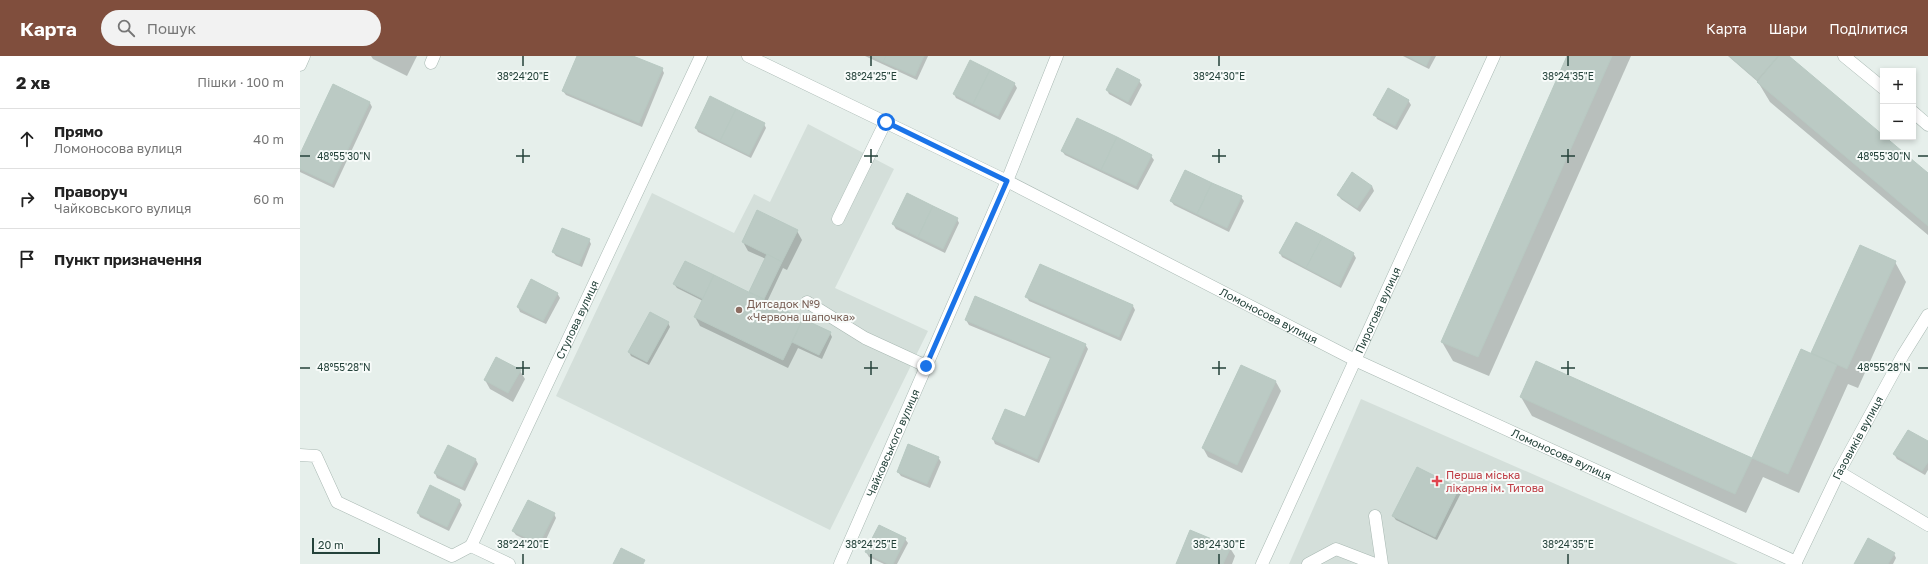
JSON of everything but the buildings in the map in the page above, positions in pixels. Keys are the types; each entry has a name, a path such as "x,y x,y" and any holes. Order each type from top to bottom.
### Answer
{"street":[{"path":"300,65 304,56"},
{"name":"Стулова вулиця","path":"471,546 701,56"},
{"name":"Ломоносова вулиця","path":"748,56 1007,181 1355,360 1796,563"},
{"name":"Чайковського вулиця","path":"840,564 1007,181 1057,56"},
{"name":"Пирогова вулиця","path":"1262,564 1494,56"},
{"path":"1844,56 1880,86"},
{"path":"1916,115 1928,125"},
{"path":"838,219 886,122"},
{"path":"806,302 865,338 926,366"},
{"name":"Газовиків вулиця","path":"1796,563 1839,472 1903,355 1928,315"},
{"path":"300,455 316,456 337,502 452,556 471,546 509,564"},
{"path":"1839,472 1928,525"},
{"path":"1375,516 1382,564"},
{"path":"1308,564 1336,549 1375,564"}],"shaded area":[{"name":"Дитсадок №9 «Червона шапочка»","path":"808,124 894,169 835,288 928,331 830,530 556,396 652,193 734,233 754,194 770,202"},
{"name":"Перша міська лікарня ім. Титова","path":"1361,399 1738,564 1289,564"}],"place":[{"name":"Дитсадок №9 «Червона шапочка»","path":"739,310"},
{"name":"Перша міська лікарня ім. Титова","path":"1437,481"}],"route":[{"path":"886,122 1007,181 926,366"}]}
